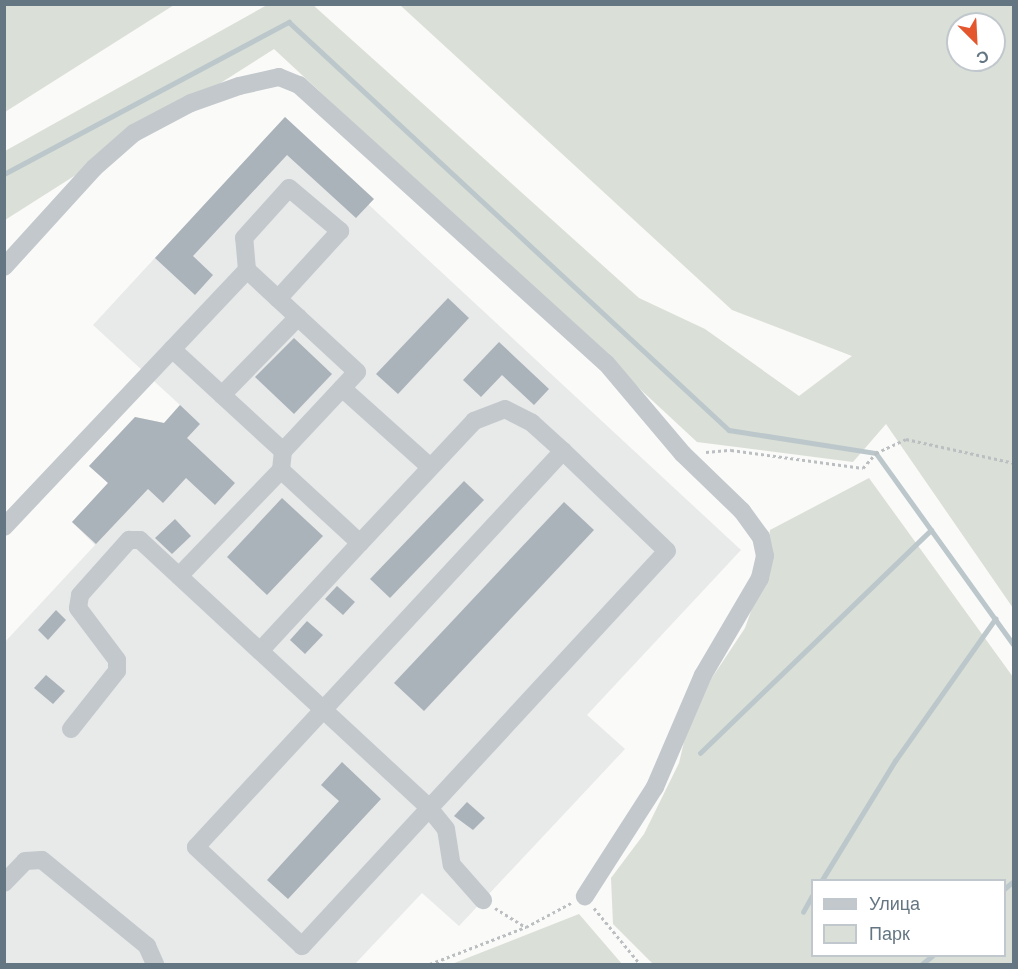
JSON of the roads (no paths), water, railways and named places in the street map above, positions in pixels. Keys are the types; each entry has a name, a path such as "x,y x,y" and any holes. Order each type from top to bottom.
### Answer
{"lane":[{"path":"4,267 94,168 134,133 191,103 239,86 279,77 299,85 606,363 683,454 742,511 761,537 765,556 760,578 703,675 655,787 585,896"},
{"path":"179,576 281,470 283,451 357,372 298,317 278,299 247,270 244,238 289,188 340,231 278,299"},
{"path":"4,527 247,270"},
{"path":"222,395 298,317"},
{"path":"172,349 283,451"},
{"path":"342,388 430,466"},
{"path":"260,651 474,421 505,409 531,423 562,451 667,551 302,946 196,846 562,451"},
{"path":"281,470 360,543"},
{"path":"71,729 117,671 117,660 78,608 80,595 129,540 140,540 429,808 446,828 452,865 483,900"},
{"path":"4,883 25,861 42,860 147,946 155,964"}],"waterway":[{"path":"4,174 289,22 729,430 876,453 1014,645"},
{"path":"700,753 931,530"},
{"path":"823,879 895,761 995,619"},
{"path":"1006,887 1014,881"},
{"path":"803,912 811,898"},
{"path":"922,964 931,957"}]}
